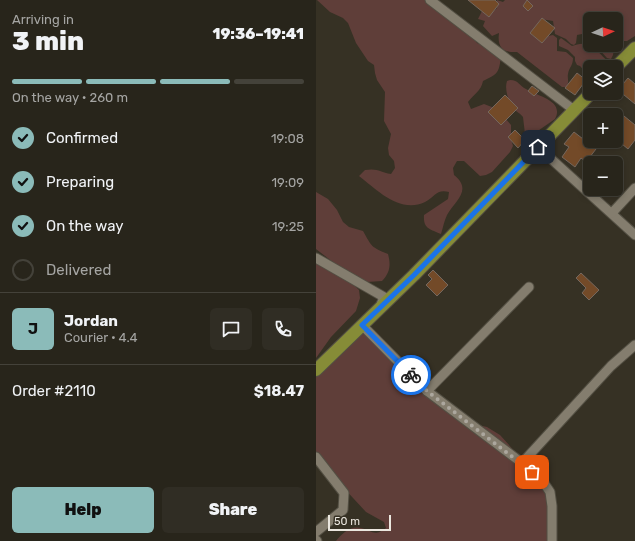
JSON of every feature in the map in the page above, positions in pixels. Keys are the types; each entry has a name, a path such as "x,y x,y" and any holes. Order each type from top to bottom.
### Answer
{"main road":[{"path":"623,60 635,48"},
{"path":"316,370 414,275 584,100"}],"street":[{"path":"430,0 570,107 575,109"},
{"path":"538,147 635,235"},
{"path":"612,213 635,188"},
{"path":"316,258 384,297 379,308"},
{"path":"427,391 529,287"},
{"path":"362,325 427,391 522,463 542,480 550,492 552,506 552,541"},
{"path":"522,463 611,366 635,345"},
{"path":"316,457 344,493 343,510 316,532"}],"shaded area":[{"path":"317,0 425,0 436,10 465,27 477,43 497,51 501,56 497,72 492,77 483,81 479,90 468,102 471,109 484,104 497,109 511,125 511,139 513,146 510,152 492,172 486,175 480,176 464,161 457,161 453,168 454,175 462,186 462,191 458,200 447,215 441,234 426,226 424,215 448,199 449,192 445,191 438,193 425,202 416,205 407,205 389,199 359,176 365,170 376,170 391,174 395,168 394,161 389,155 388,148 391,134 384,121 385,92 377,80 374,65 368,61 356,43 348,23 343,18 330,12"},
{"path":"497,0 503,2 505,0 635,0 635,36 623,42 623,12 583,12 583,35 582,34 577,35 576,43 574,45 555,34 553,21 541,19 532,35 543,41 548,36 553,35 557,38 557,51 566,52 573,58 568,74 568,84 566,87 562,87 517,52 508,51 502,48 499,42 499,33 492,36 483,26 485,21 478,19 482,11 489,15 497,8"},
{"path":"561,38 572,46 583,44 583,52 598,52 606,60 583,60 583,69 577,65 575,57 568,50 559,46 559,40"},
{"path":"602,52 614,52 611,59 607,58"},
{"path":"510,80 517,82 524,88 553,103 556,107 557,113 555,119 532,135 525,134 523,117 515,110 509,100 506,85 507,81"},
{"path":"316,192 328,199 337,210 343,222 349,227 363,231 372,246 388,254 389,269 387,275 382,281 367,282 347,273 316,249"},
{"path":"316,260 349,280 359,290 360,298 356,311 331,337 316,358"},
{"path":"371,328 381,339 399,367 466,422 487,427 500,435 536,475 550,501 548,541 336,541 343,533 357,527 376,533 386,528 384,522 366,512 341,485 316,453 316,372 352,338"}],"building":[{"path":"468,0 495,0 499,4 489,17"},
{"path":"527,0 533,6 528,11 523,6"},
{"path":"542,18 555,28 542,43 530,33"},
{"path":"577,73 583,78 583,84 575,95 565,88"},
{"path":"628,78 635,84 635,104 623,94 623,84"},
{"path":"532,86 539,91 534,96 528,91"},
{"path":"505,95 518,108 501,125 488,112"},
{"path":"624,116 635,125 635,140 628,149 623,145"},
{"path":"515,130 525,140 518,148 508,137"},
{"path":"574,132 583,139 583,148 596,149 591,156 583,156 583,160 581,158 575,167 562,157 569,147 564,144"},
{"path":"433,270 448,285 437,296 426,285 432,279 428,275"},
{"path":"581,273 599,290 589,300 582,293 586,288 576,278"}],"way so far":[{"path":"411,375 427,391 532,472"}],"route":[{"path":"411,375 362,325 414,275 538,147"}]}
